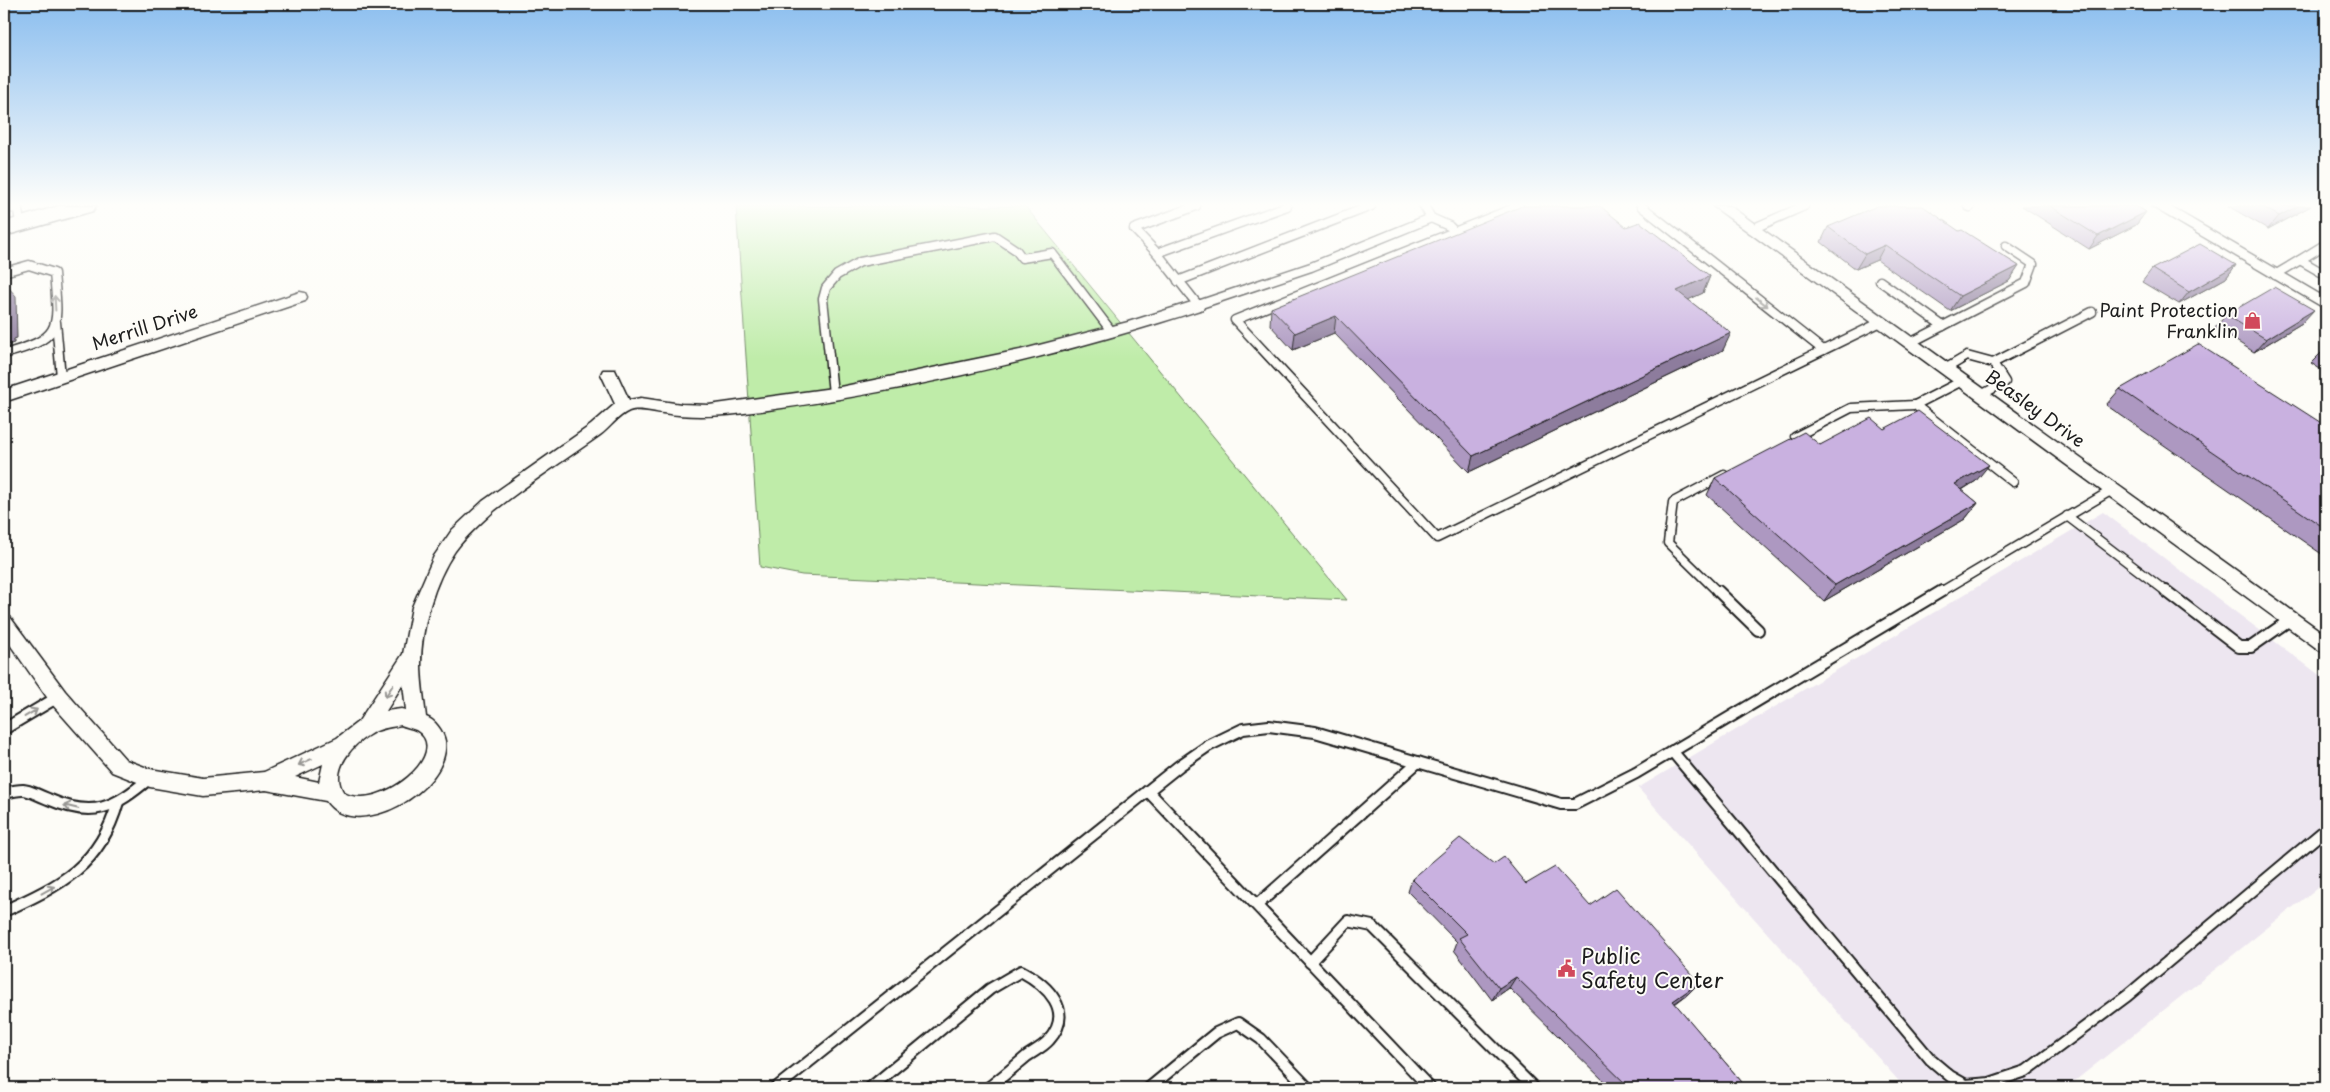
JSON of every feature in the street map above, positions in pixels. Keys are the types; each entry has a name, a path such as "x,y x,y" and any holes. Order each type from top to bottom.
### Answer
{"street":[{"name":"Beasley Drive","path":"1790,257 2326,644"},
{"path":"2245,257 2326,304"},
{"name":"Merrill Drive","path":"4,396 300,297"},
{"path":"416,719 412,655 427,588 437,565 457,536 503,496 597,429 611,414 624,406 641,403 704,412 833,393 962,369 1112,332 1198,305"},
{"path":"609,374 624,406"},
{"path":"4,622 58,696 119,766 150,778 203,787 266,780 332,793"},
{"path":"366,726 412,655"},
{"path":"401,716 416,719 428,726 435,738 436,752 431,766 421,780 407,793 390,802 356,807 342,802 332,793 328,781 330,767 337,752 344,744 366,726 383,719 401,716"},
{"path":"266,780 344,744"}],"lane":[{"path":"833,393 823,299 826,288 837,274 860,262 886,257"},
{"path":"1054,257 1112,332"},
{"path":"1160,257 1198,305 1335,257"},
{"path":"1178,281 1240,257"},
{"path":"1393,257 1235,320 1437,538 1881,322"},
{"path":"1705,257 1823,350"},
{"path":"1910,343 2026,283 2033,264 2022,257"},
{"path":"2275,275 2305,257"},
{"path":"2300,260 2326,275"},
{"path":"4,272 22,266 38,265 54,273 61,377"},
{"path":"1880,281 1943,326"},
{"path":"1945,369 1967,356 1993,363 2092,312"},
{"path":"4,354 28,347 48,337 56,322"},
{"path":"1981,395 2005,382 1993,363"},
{"path":"1783,444 1851,408 1915,405 1962,381"},
{"path":"1915,405 2013,482"},
{"path":"1732,470 1673,502 1668,543 1758,630"},
{"path":"776,1088 780,1082 813,1059 1148,791 1208,746 1243,729 1269,726 1315,732 1561,804 1575,804 1636,773 2112,490"},
{"path":"2067,516 2239,647 2251,647 2291,619"},
{"path":"4,729 58,696"},
{"path":"1672,751 1931,1060 1964,1087 1990,1083 2026,1071 2127,996 2326,829"},
{"path":"1257,905 1418,762"},
{"path":"4,792 25,788 42,798 85,810 118,802 150,778"},
{"path":"1148,791 1430,1088"},
{"path":"4,911 38,896 79,870 103,843 115,821 118,802"},
{"path":"1310,962 1348,921 1372,926 1534,1088"},
{"path":"870,1088 990,989 1021,971 1034,978 1059,1004 1058,1025 1048,1040 988,1088"},
{"path":"1149,1088 1216,1033 1238,1024 1261,1039 1308,1088"}],"shaded area":[{"path":"2103,512 2326,680 2326,881 2066,1088 1905,1088 1638,788"}],"green space":[{"path":"739,257 1067,257 1347,600 802,575 760,567"}],"building":[{"path":"1397,257 1685,257 1710,276 1677,291 1731,333 1473,456 1336,316 1295,333 1271,308"},
{"path":"1903,257 2005,257 2019,266 1960,296"},
{"path":"2175,257 2222,257 2236,265 2189,292 2152,269"},
{"path":"8,287 9,329 6,330 4,335 4,289"},
{"path":"2274,287 2314,310 2266,339 2226,315"},
{"path":"2198,344 2326,426 2326,529 2120,389"},
{"path":"1918,411 1989,465 1955,484 1978,503 1835,585 1715,478 1804,432 1820,445 1871,418 1884,429"},
{"name":"Public Safety Center","path":"1460,838 1494,864 1504,857 1526,884 1555,867 1590,906 1616,888 1699,983 1673,1001 1747,1088 1630,1088 1516,977 1499,988 1459,938 1467,934 1412,879"}],"place":[{"name":"Paint Protection Franklin","path":"2252,321"},
{"name":"Public Safety Center","path":"1567,969"}]}
